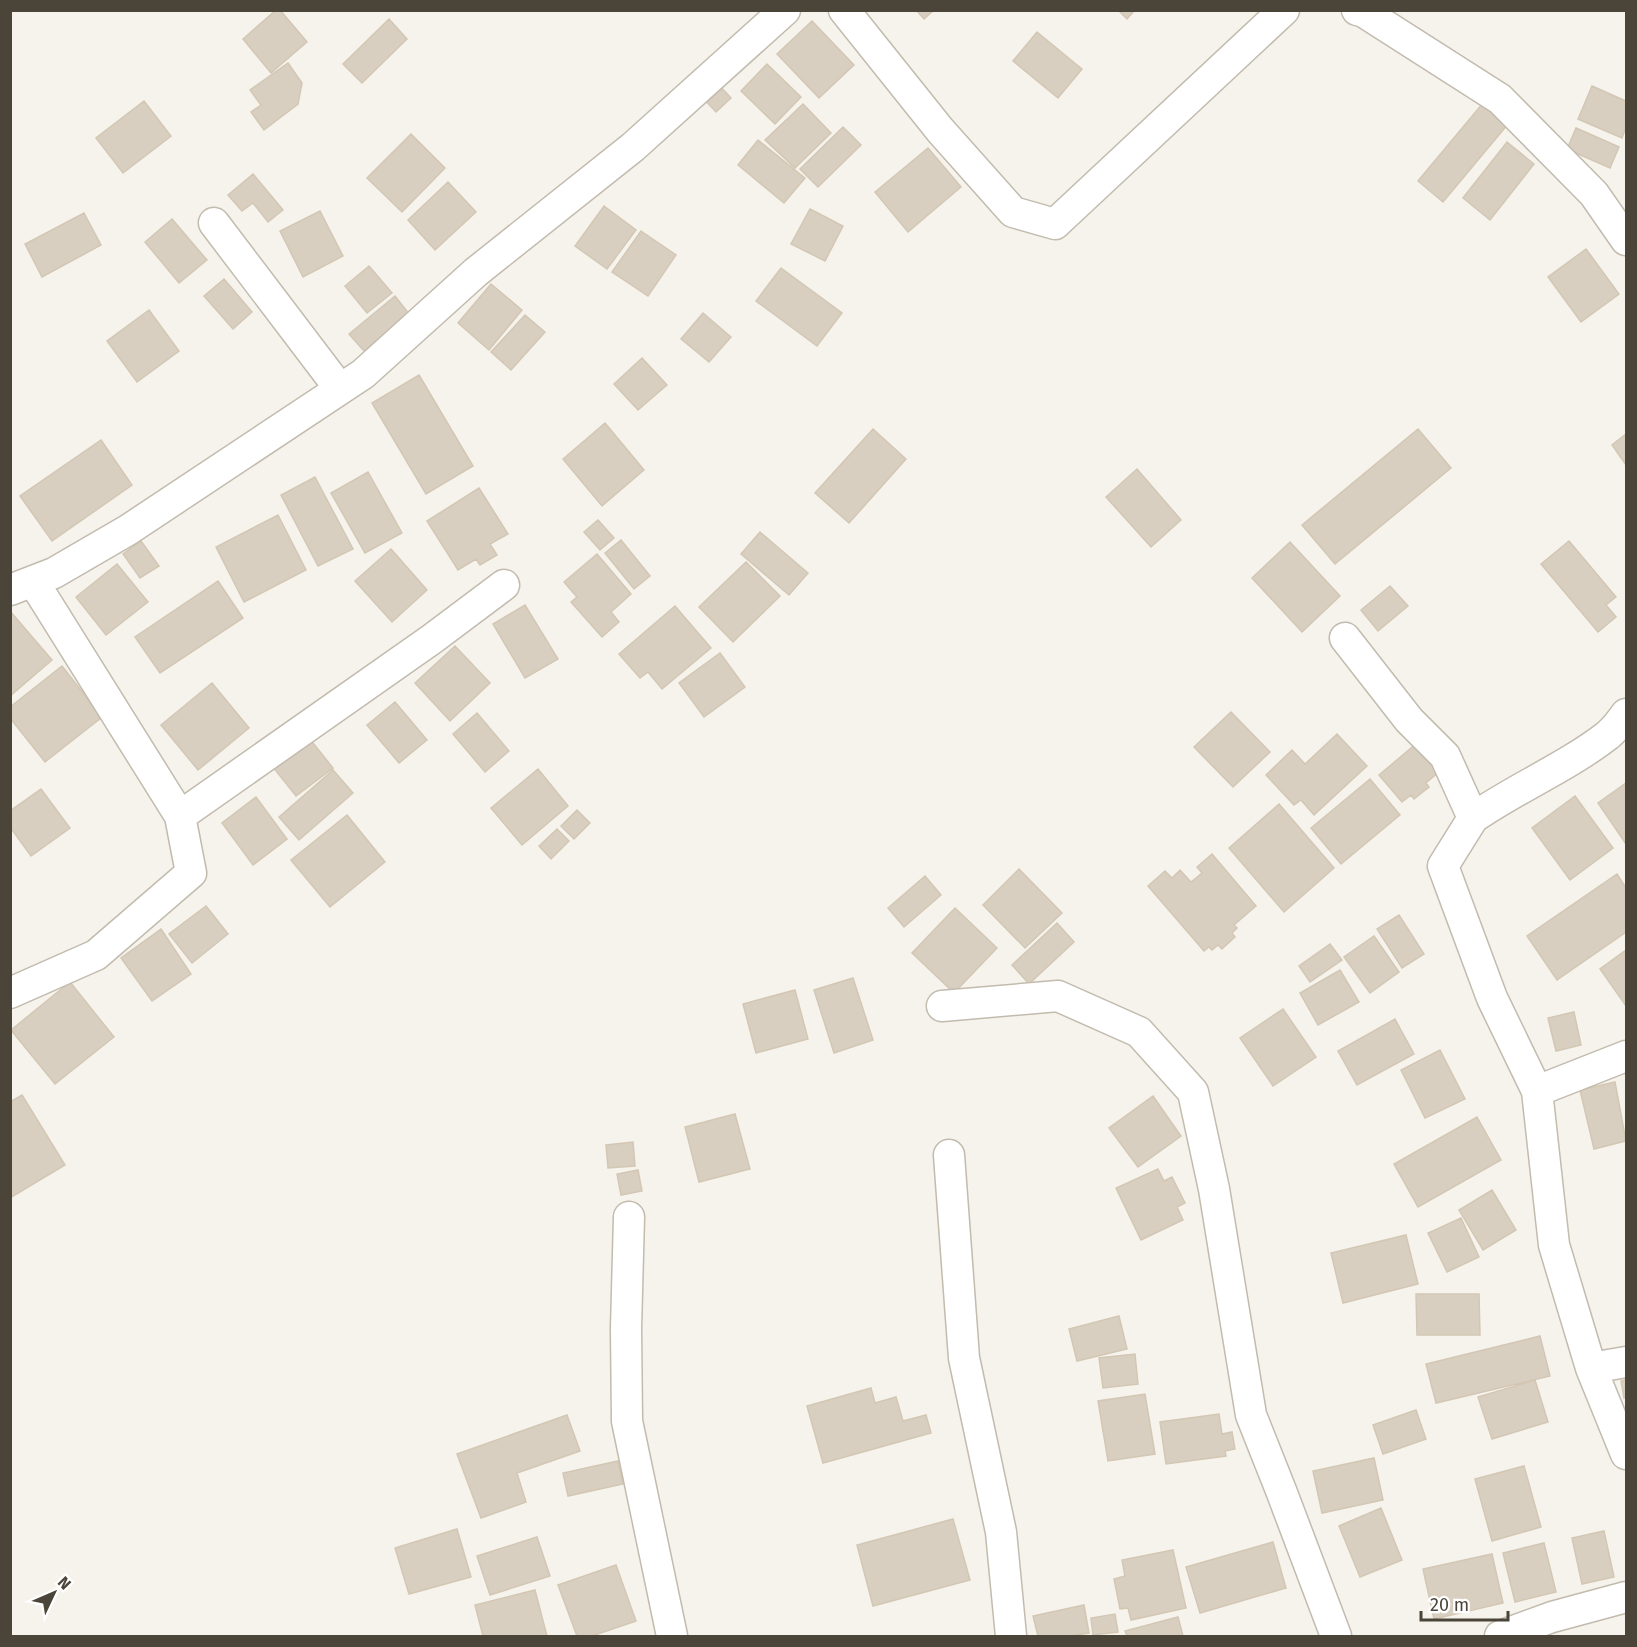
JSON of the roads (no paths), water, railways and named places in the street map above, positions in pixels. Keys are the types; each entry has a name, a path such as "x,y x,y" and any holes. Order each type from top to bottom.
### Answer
{"street":[{"path":"10,993 96,955 191,873 180,816 22,586 54,573 128,530 363,374 476,272 633,147 785,10"},
{"path":"844,10 940,130 1013,212 1055,224 1284,10"},
{"path":"1357,10 1364,12 1500,99 1594,194 1626,240"},
{"path":"214,223 340,389"},
{"path":"180,816 432,639 504,585"},
{"path":"1345,638 1409,720 1445,756 1473,818"},
{"path":"1626,714 1610,734 1473,818 1443,866 1492,998 1537,1091 1554,1245 1592,1368 1626,1454"},
{"path":"942,1006 1058,996 1139,1032 1193,1092 1214,1189 1251,1415 1335,1636"},
{"path":"1537,1091 1626,1056"},
{"path":"949,1155 964,1358 1001,1532 1011,1636"},
{"path":"629,1217 626,1328 627,1421 672,1636"},
{"path":"1592,1368 1626,1362"},
{"path":"1500,1636 1552,1617 1626,1597"}]}
